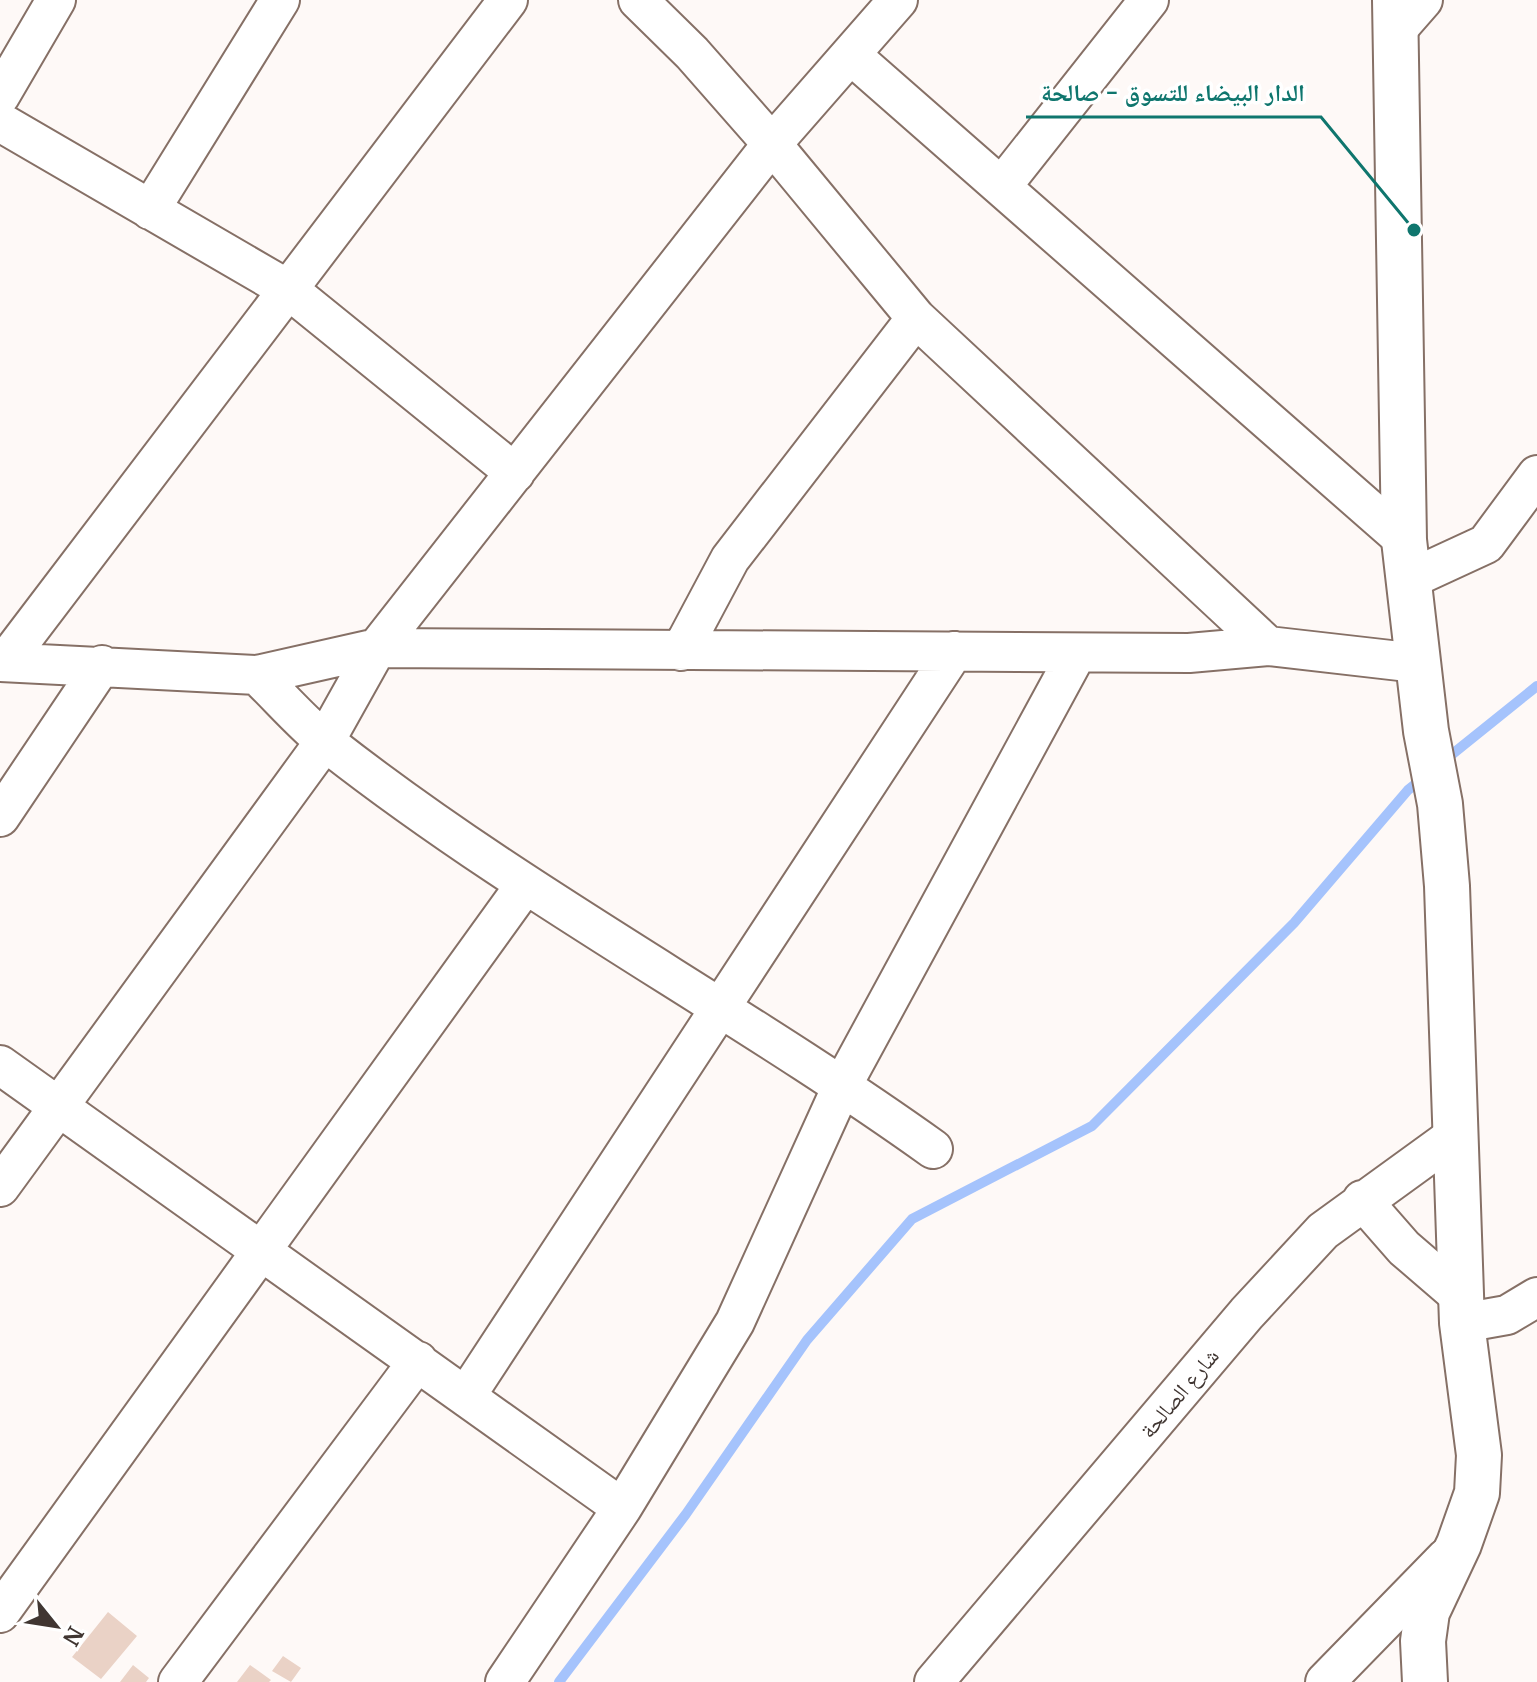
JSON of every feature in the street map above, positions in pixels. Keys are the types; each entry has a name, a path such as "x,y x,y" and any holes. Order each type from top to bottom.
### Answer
{"street":[{"path":"0,96 56,0"},
{"path":"150,210 280,0"},
{"path":"2,662 508,0"},
{"path":"638,0 692,53 772,144 916,318 1268,646"},
{"path":"0,1187 325,741 377,648 772,144 898,0"},
{"path":"1002,186 1149,0"},
{"path":"1404,11 1406,560 1426,731 1440,804 1447,886 1462,1310 1479,1455 1477,1493 1459,1544 1427,1612 1423,1641 1425,1682"},
{"path":"851,55 1002,186 1406,560"},
{"path":"0,122 289,290 515,473"},
{"path":"681,651 730,559 916,318"},
{"path":"1406,560 1486,544 1537,475"},
{"path":"2,662 257,675 377,648 1189,653 1268,646 1417,663"},
{"path":"466,1396 954,651"},
{"path":"505,1682 622,1508 735,1322 843,1084 1077,653"},
{"path":"0,817 102,665"},
{"path":"257,675 325,741 525,885 843,1084 933,1149"},
{"path":"0,1613 525,885"},
{"path":"0,1065 622,1508"},
{"name":"شارع الصالحة","path":"934,1682 1247,1313 1323,1231 1454,1136"},
{"path":"1362,1200 1462,1310 1507,1315 1537,1297"},
{"path":"178,1682 418,1361"},
{"path":"1325,1682 1459,1544"}],"building":[{"path":"108,1612 137,1636 101,1679 72,1657"},
{"path":"283,1656 301,1668 291,1682 272,1671"},
{"path":"133,1665 149,1678 146,1682 120,1682"},
{"path":"250,1665 271,1680 237,1682"}],"waterway":[{"path":"1445,760 1537,686"},
{"path":"559,1682 686,1514 807,1340 912,1219 1092,1126 1294,923 1408,790 1423,778"}],"place":[{"name":"الدار البيضاء للتسوق - صالحة","path":"1414,230"}]}
